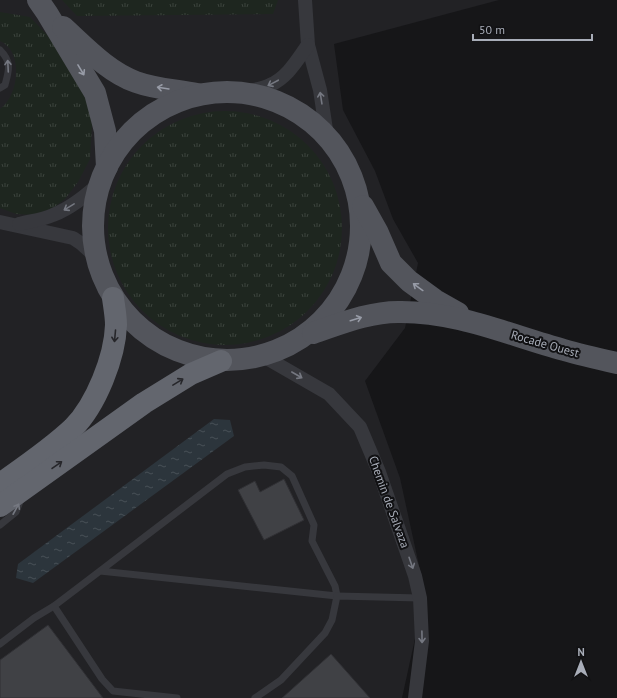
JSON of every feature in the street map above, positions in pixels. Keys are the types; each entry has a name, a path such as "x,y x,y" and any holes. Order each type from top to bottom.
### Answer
{"highway":[{"path":"0,484 74,427 91,404 100,388 114,343 116,324 113,298"},
{"path":"0,506 144,403 191,374 221,361"}],"main road":[{"path":"43,6 100,60 123,76 136,82 202,94"},
{"path":"43,6 95,93 105,131 103,175 94,208 92,232 96,257 103,278 113,298 133,323 159,342 189,355 221,361 242,360 263,356 285,348 306,336 365,316 397,312 434,314 475,322"},
{"path":"103,175 124,141 146,119 172,104 202,94 222,92 243,93 266,98 289,107 309,120 327,136 345,162 353,178 360,202 362,232 357,262 346,291 328,316 306,336"},
{"path":"360,202 377,231 390,263 409,281 435,300 475,322"},
{"name":"Rocade Ouest","path":"475,322 564,351 617,363"}],"street":[{"path":"305,0 308,45 320,90 327,136"},
{"path":"243,93 270,85 281,79 293,68 308,45"},
{"path":"14,225 52,216 66,209 79,201 103,175"},
{"path":"0,222 61,234 73,238 96,257"},
{"name":"Chemin de Salvaza","path":"263,356 330,394 360,427 379,472 416,576 420,598 422,641 415,698"}],"lane":[{"path":"0,50 6,56 10,68 5,85 0,88"},
{"path":"0,644 34,618 54,606 227,474 245,467 264,465 281,467 292,476 314,525 312,540 334,586 337,596 332,620 325,633 281,680 255,698"},
{"path":"0,525 16,512 25,487"},
{"path":"100,571 337,596 420,598"},
{"path":"54,606 102,679 113,690 176,698"}],"shaded area":[{"path":"0,0 499,0 334,44 343,110 375,171 393,219 418,263 405,328 365,381 400,478 425,593 402,698 0,698"}],"green space":[{"path":"62,0 278,0 273,14 77,16"},
{"path":"0,12 30,17 50,38 89,103 92,125 90,159 78,182 65,199 53,208 36,215 16,214 0,208 0,109 6,103 15,84 16,63 8,46 0,41"},
{"path":"225,111 248,113 270,120 290,131 308,145 322,163 333,183 340,205 342,228 340,251 333,273 322,293 308,311 290,325 270,336 248,343 225,345 202,343 180,336 160,325 142,311 128,293 117,273 110,251 108,228 110,205 117,183 128,163 142,145 160,131 180,120 202,113"}],"water":[{"path":"214,419 230,420 234,436 33,583 16,578 18,564"}],"building":[{"path":"284,479 304,520 264,540 238,490 255,481 260,492"},
{"path":"48,625 103,698 0,698 0,660"},
{"path":"331,654 370,698 282,698"}]}
